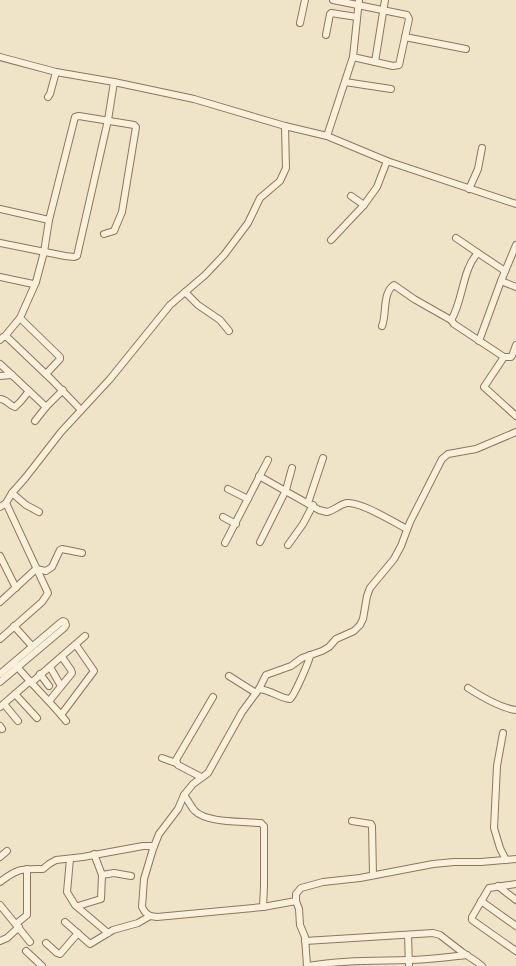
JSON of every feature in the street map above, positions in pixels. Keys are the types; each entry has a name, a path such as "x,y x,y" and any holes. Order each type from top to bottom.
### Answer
{"street":[{"path":"300,24 305,0"},
{"path":"326,34 331,13 332,0 359,2 407,15 409,19 399,65 393,66 353,57"},
{"path":"375,62 384,10 384,0"},
{"path":"327,136 353,57 359,2"},
{"path":"331,13 357,17"},
{"path":"405,37 466,49"},
{"path":"0,57 56,72 114,82 194,99 286,126 327,136 387,161 516,204"},
{"path":"48,97 56,72"},
{"path":"0,243 65,256 77,256 108,120 114,82"},
{"path":"345,82 391,89"},
{"path":"2,338 20,318 36,282 44,252 49,220 75,117 82,116 108,120 134,125 136,127 122,212 114,231 104,234"},
{"path":"0,507 6,503 12,493 60,432 110,379 170,305 205,275 224,255 248,223 260,198 283,176 286,168 286,126"},
{"path":"469,189 478,169 482,148"},
{"path":"331,240 364,205 377,187 387,161"},
{"path":"351,196 364,205"},
{"path":"0,209 49,220"},
{"path":"456,238 505,271"},
{"path":"479,341 505,271 514,255 516,245"},
{"path":"451,320 474,257 478,253"},
{"path":"0,277 33,284 36,282"},
{"path":"501,281 516,287"},
{"path":"382,326 388,294 394,285 414,299 451,320 454,324 504,357 511,357 516,345"},
{"path":"185,292 198,305 220,320 229,331"},
{"path":"20,318 60,357 60,359 46,374"},
{"path":"2,338 7,337 82,410"},
{"path":"504,357 484,387 516,416"},
{"path":"0,364 46,407"},
{"path":"0,376 12,375"},
{"path":"35,421 46,407 63,390"},
{"path":"0,399 7,400 12,406 15,407 21,402 29,391"},
{"path":"296,900 263,907 181,916 150,916 142,907 144,879 159,834 178,809 184,795 192,784 208,773 242,712 258,691 266,675 291,666 302,658 329,647 336,639 354,631 360,624 363,619 370,588 394,559 401,546 410,522 442,459 448,454 476,449 516,432"},
{"path":"288,545 303,524 323,458"},
{"path":"225,543 268,460"},
{"path":"260,542 286,490 292,468"},
{"path":"259,476 319,510 328,512 350,502 377,512 407,530"},
{"path":"228,489 248,500"},
{"path":"12,493 26,506 40,512"},
{"path":"0,639 42,602 48,593 6,503"},
{"path":"223,517 236,524"},
{"path":"36,569 46,571 52,567 60,550 62,549 82,553"},
{"path":"0,556 16,588"},
{"path":"0,602 36,569"},
{"path":"0,674 16,665 64,628 66,625 65,622 60,622 32,646 16,665 0,682"},
{"path":"14,626 32,646"},
{"path":"18,721 2,706 62,657 85,636"},
{"path":"61,715 94,671 76,645"},
{"path":"229,676 258,691 265,690 290,700 294,696 299,680 310,659 310,655"},
{"path":"50,700 72,672 62,657"},
{"path":"16,665 30,682 50,700 66,720"},
{"path":"50,667 61,686"},
{"path":"40,674 49,686"},
{"path":"468,688 488,700 511,710 516,710"},
{"path":"15,694 37,718"},
{"path":"176,763 179,754 213,697"},
{"path":"503,733 497,766 494,828 500,848 506,860"},
{"path":"162,758 176,763 201,777"},
{"path":"184,795 194,810 199,814 213,819 258,822 264,826 263,907"},
{"path":"352,821 371,824 372,826 373,875"},
{"path":"0,882 12,872 27,869 43,869 56,860 133,849 143,846 154,846"},
{"path":"0,857 7,851"},
{"path":"78,906 101,899 102,875 94,854"},
{"path":"70,859 67,892 75,905 78,906 108,934"},
{"path":"468,955 409,963 376,960 308,966 296,894 299,890 306,886 323,882 441,863 516,859"},
{"path":"0,941 7,938 27,915 27,869"},
{"path":"102,875 114,873 131,876"},
{"path":"516,884 489,888 472,915 472,920 516,951"},
{"path":"498,886 516,899"},
{"path":"481,901 516,926"},
{"path":"0,906 30,942"},
{"path":"65,922 90,944 113,930 142,922 150,916"},
{"path":"46,943 60,954 78,933"},
{"path":"305,941 433,933 440,935 482,966"},
{"path":"408,935 409,963"},
{"path":"26,951 42,966"}]}
